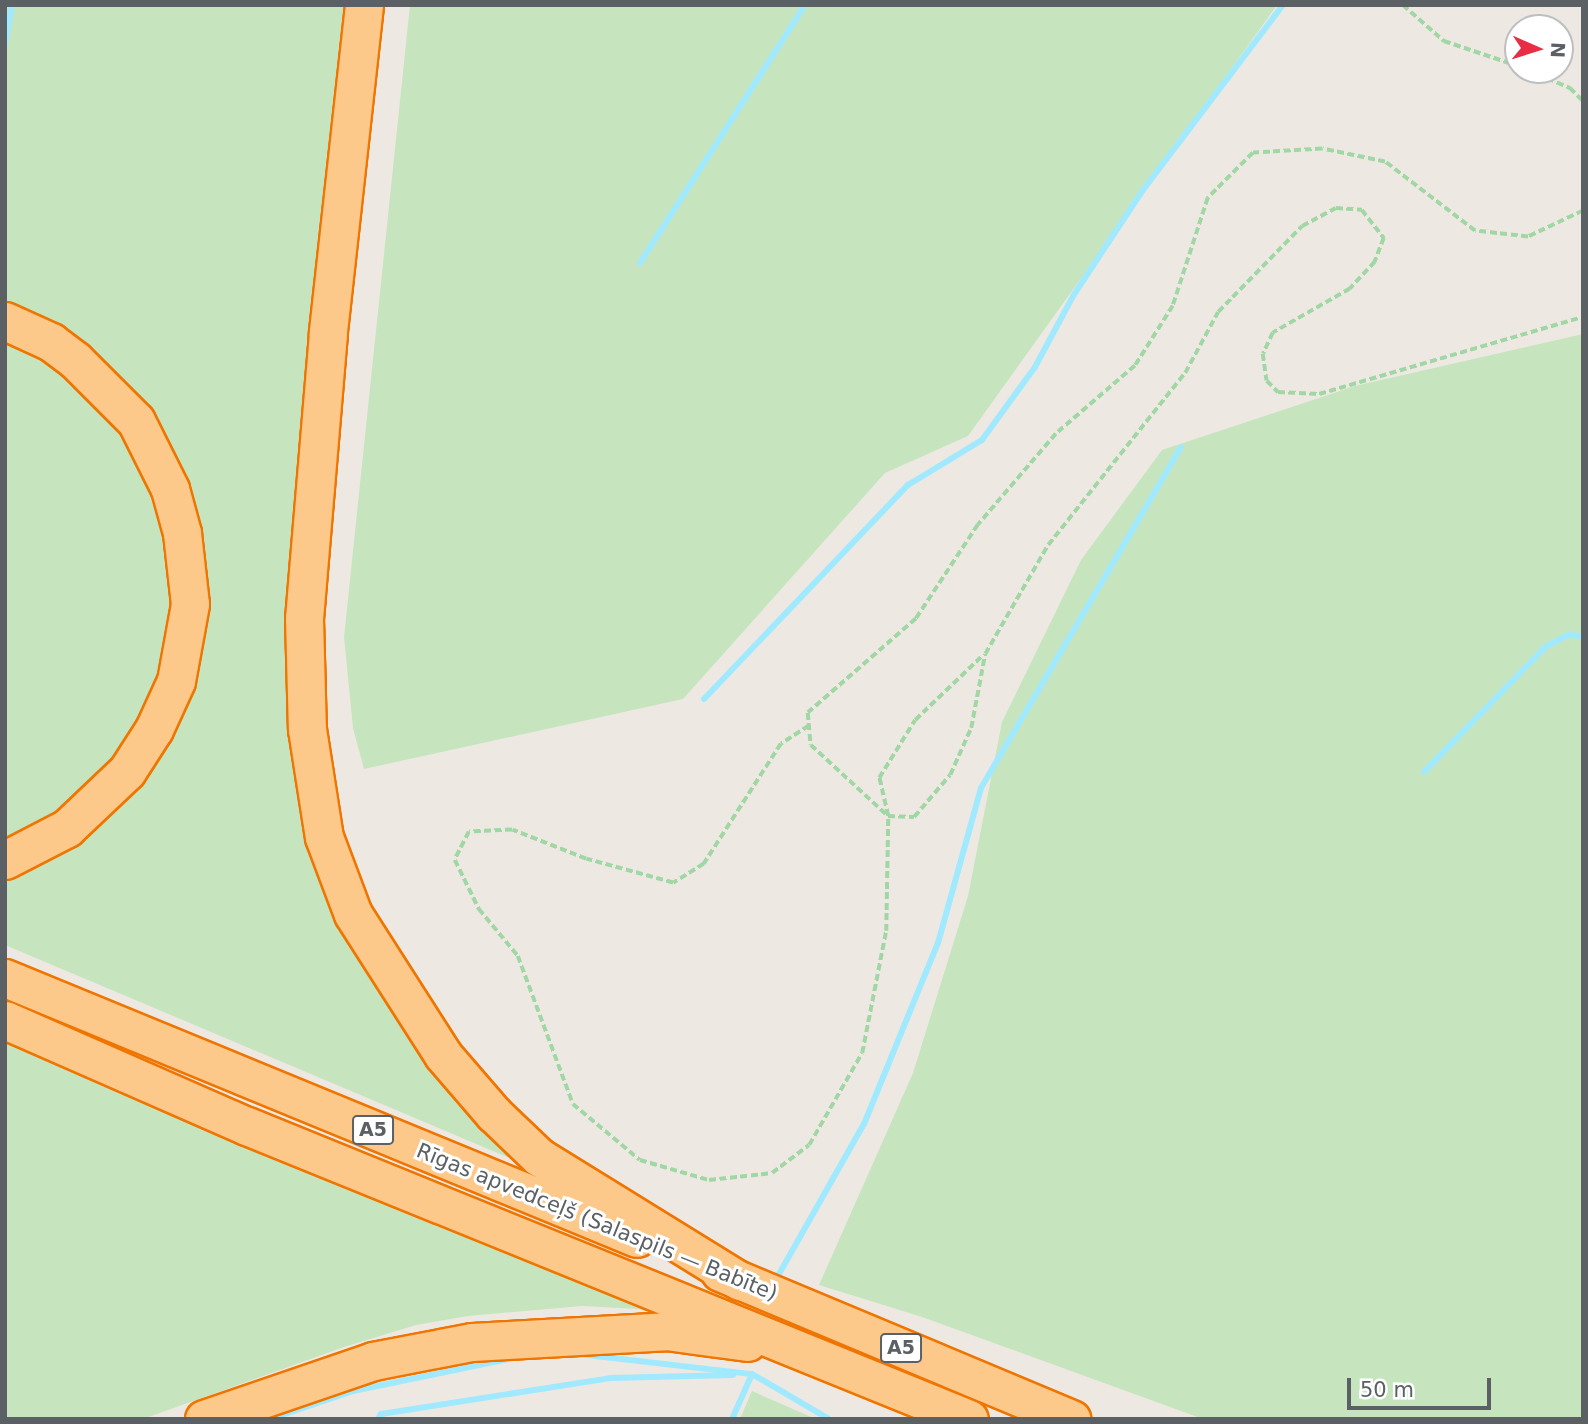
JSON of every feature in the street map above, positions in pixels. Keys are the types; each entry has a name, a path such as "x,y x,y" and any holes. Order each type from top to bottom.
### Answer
{"highway":[{"path":"364,5 328,333 304,618 307,729 324,837 353,914 367,938 443,1055 494,1114 539,1157 740,1280"},
{"path":"5,320 51,342 75,360 136,421 170,489 182,533 190,604 176,681 154,729 127,771 67,828 5,860"},
{"name":"Rīgas apvedceļš (Salaspils — Babīte)","path":"5,978 1071,1419"},
{"name":"Rīgas apvedceļš (Salaspils — Babīte)","path":"5,1020 247,1126 969,1419"},
{"path":"204,1419 373,1362 471,1342 666,1331 820,1357"}],"path":[{"path":"1403,5 1444,41 1504,61"},
{"path":"1561,84 1570,88 1583,101"},
{"path":"985,654 971,728 950,775 914,817 888,816 811,745 808,713 916,620 978,525 1056,434 1135,366 1173,306 1208,198 1253,153 1322,149 1385,162 1475,231 1528,237 1583,211"},
{"path":"809,726 781,744 704,864 673,883 586,859 512,830 469,832 455,860 479,909 518,956 573,1104 640,1160 709,1180 772,1173 809,1145 862,1053 887,931 888,816 879,778 915,720 985,654 1048,545 1185,373 1218,312 1303,226 1336,208 1362,210 1384,238 1375,262 1350,289 1273,333 1263,354 1267,381 1278,392 1319,394 1583,317"}],"green space":[{"path":"5,5 344,5 297,459 289,583 340,919 405,1034 456,1103 512,1159 5,945 5,873 169,731 186,489 164,436 125,384 5,308"},
{"path":"410,5 1277,5 968,436 885,473 683,699 364,769 353,728 344,637"},
{"path":"1583,334 1583,1419 1203,1419 922,1317 819,1285 913,1073 968,896 1002,722 1081,560 1162,450 1355,386"},
{"path":"5,335 109,407 155,491 176,589 169,650 151,705 99,784 5,848"},
{"path":"5,1043 568,1278 672,1317 638,1309 582,1306 468,1316 416,1325 344,1347 143,1419 5,1419"},
{"path":"752,1391 816,1419 740,1419"}],"waterway":[{"path":"5,45 12,5"},
{"path":"640,263 805,5"},
{"path":"704,699 908,485 982,440 1035,367 1073,296 1143,190 1283,5"},
{"path":"779,1274 864,1124 938,943 981,788 1181,447"},
{"path":"1424,772 1545,647 1568,635 1583,636"},
{"path":"578,1354 752,1374 829,1419"},
{"path":"270,1419 353,1391 519,1357"},
{"path":"732,1419 752,1374"},
{"path":"378,1419 381,1414 610,1378 733,1375"}]}
